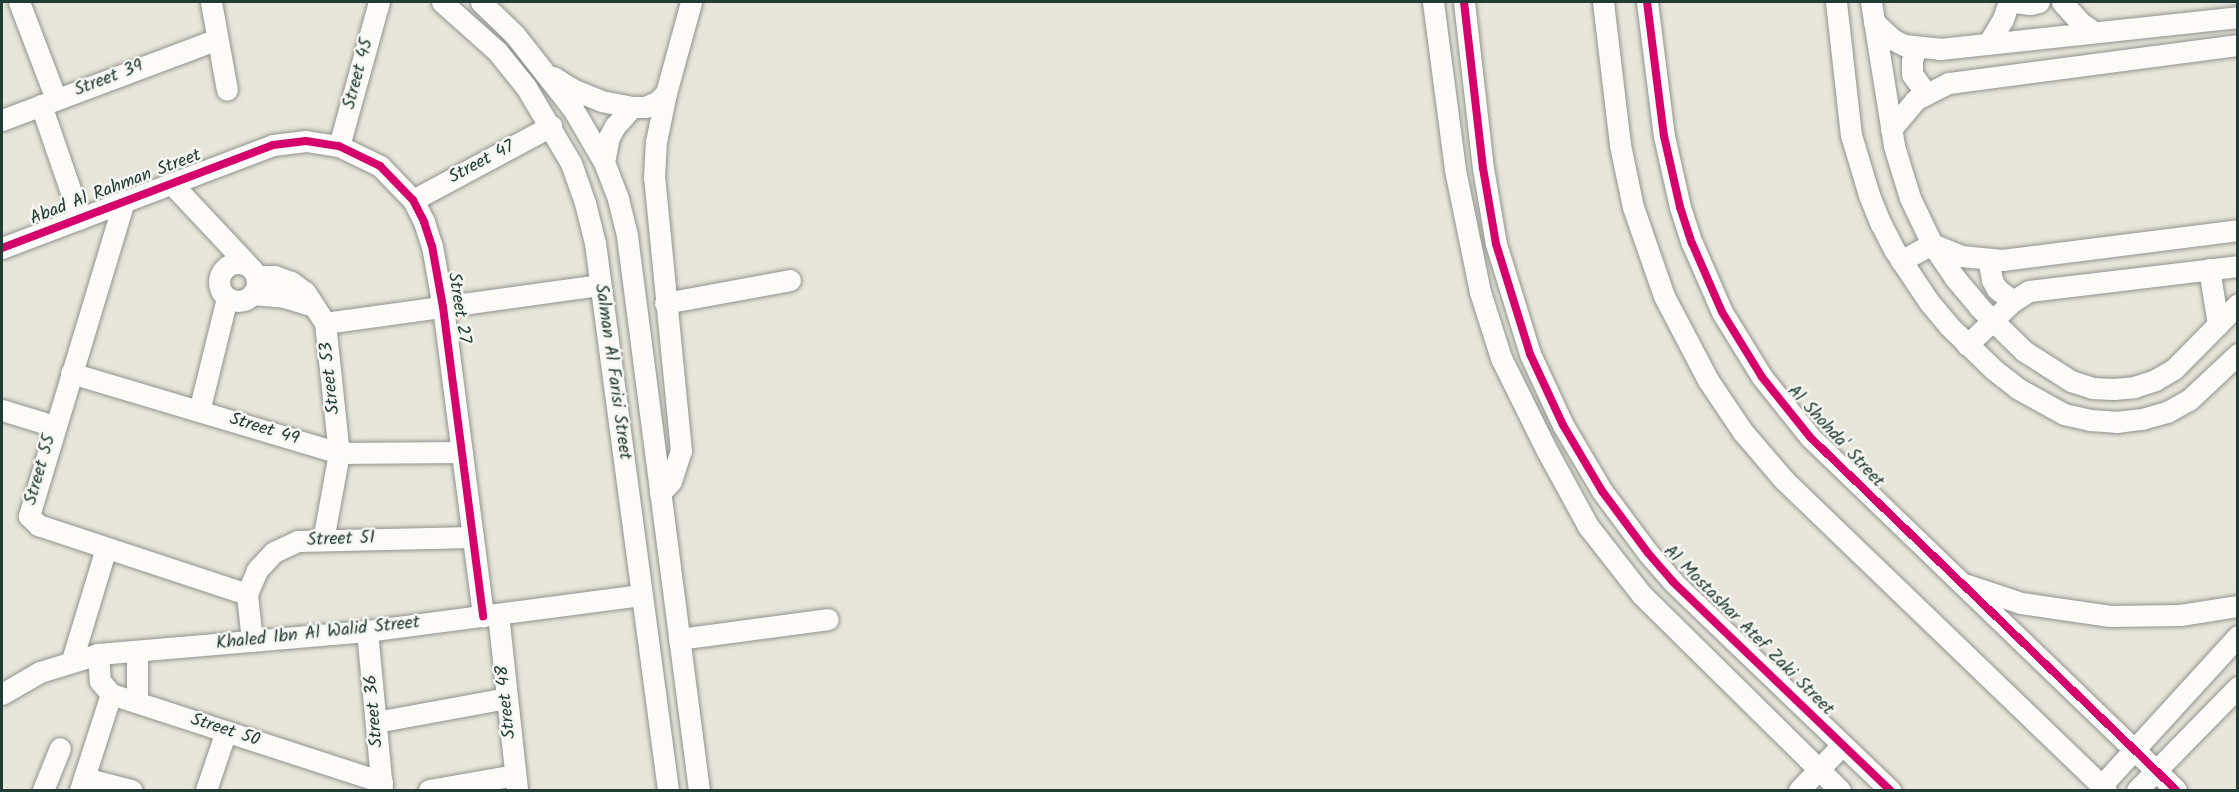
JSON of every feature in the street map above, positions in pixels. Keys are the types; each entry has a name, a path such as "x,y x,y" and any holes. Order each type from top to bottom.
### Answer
{"street":[{"path":"19,2 80,218"},
{"path":"211,2 227,90"},
{"name":"Street 45","path":"339,146 379,2"},
{"name":"Salman Al Farisi Street","path":"442,2 497,51 526,87 571,163 585,202 595,243 669,790"},
{"name":"Salman Al Farisi Street","path":"481,2 515,35 546,72 590,135 604,162 618,199 627,236 699,790"},
{"path":"660,493 671,481 681,451 654,178 656,142 666,93 691,2"},
{"path":"1433,2 1455,170 1480,292 1501,358 1588,526 1642,596 1840,790"},
{"name":"Al Mostashar Atef Zaki Street","path":"1464,2 1483,168 1496,244 1517,318 1545,390 1592,475 1648,553 1673,582 1890,790"},
{"path":"1603,2 1620,145 1633,207 1664,296 1708,380 1743,432 1784,480 2104,788 2134,750 2238,636"},
{"name":"Al Shohda' Street","path":"1647,2 1660,113 1674,184 1692,243 1722,312 1762,377 1810,436 2176,790"},
{"path":"1836,2 1851,135 1869,195 1901,261 1929,302 1967,345 2001,375 2040,402 2064,414 2090,420 2116,422 2150,417 2190,399 2238,354"},
{"path":"1988,44 2003,19 2008,2"},
{"path":"2014,2 2030,4 2039,2"},
{"path":"2062,2 2081,23 2094,33"},
{"path":"2204,20 2217,2"},
{"path":"1873,12 1892,39 1916,48 1940,49 2238,17"},
{"path":"1873,12 1891,129 1904,181 1932,244 1960,286 2024,351 2071,381 2092,388 2134,387 2155,380 2174,369 2238,304"},
{"name":"Street 39","path":"2,120 217,39"},
{"path":"1891,129 1906,109 1926,93 1949,82 2238,45"},
{"path":"1916,48 1912,60 1912,74 1926,93"},
{"path":"546,72 572,89 601,101 645,107 657,102 666,93"},
{"path":"604,162 609,137 623,115 632,106"},
{"name":"Street 47","path":"413,200 551,126"},
{"name":"Street 27","path":"242,156 273,145 295,142 339,146 381,166 413,200 432,246 444,307 473,537 490,615"},
{"name":"Abad Al Rahman Street","path":"2,248 242,156"},
{"path":"171,183 252,279"},
{"name":"Street 55","path":"124,201 28,516 38,525 247,594"},
{"path":"208,225 220,274 219,287 227,298 240,300 252,279"},
{"path":"1932,244 1960,256 1988,260 2238,230"},
{"path":"1901,261 1932,244"},
{"path":"1988,260 1992,280 1997,289 2013,301"},
{"path":"220,274 235,262 252,279"},
{"path":"1967,345 2013,301 2039,289 2238,266"},
{"path":"2209,269 2218,324"},
{"path":"252,279 274,276 291,282 304,292 320,315 444,307 600,285"},
{"path":"665,303 790,280"},
{"path":"199,411 227,298"},
{"name":"Street 53","path":"320,315 339,453 323,540"},
{"name":"Street 49","path":"71,372 339,453 462,452"},
{"path":"2,410 54,426"},
{"name":"Street 51","path":"247,594 257,570 274,552 298,541 473,537"},
{"path":"72,660 106,548"},
{"path":"1960,583 2021,603 2093,615 2180,615 2238,606"},
{"path":"247,594 252,641"},
{"name":"Khaled Ibn Al Walid Street","path":"2,694 40,672 72,660 98,654 367,631 642,595"},
{"name":"Street 48","path":"490,615 507,698 516,782"},
{"path":"679,639 828,620"},
{"name":"Street 36","path":"367,631 382,786"},
{"path":"137,651 137,702"},
{"path":"98,654 100,681 111,694 82,784 131,790"},
{"path":"1758,711 1781,686"},
{"path":"2137,790 2238,687"},
{"name":"Street 50","path":"111,694 226,731 382,786"},
{"path":"376,722 507,698"},
{"path":"206,790 226,731"},
{"path":"1799,790 1842,745"},
{"path":"43,790 60,748"},
{"path":"1847,790 1868,770"},
{"path":"429,790 516,782"}],"cycle path":[{"path":"1464,2 1483,168 1496,244 1530,354 1563,425 1602,491 1648,553 1673,582 1890,790"},
{"path":"1647,2 1664,136 1680,207 1692,243 1722,312 1762,377 1810,437 2176,790"},
{"path":"2,248 273,145 306,141 339,146 380,166 413,200 432,246 443,307 483,616"}]}
